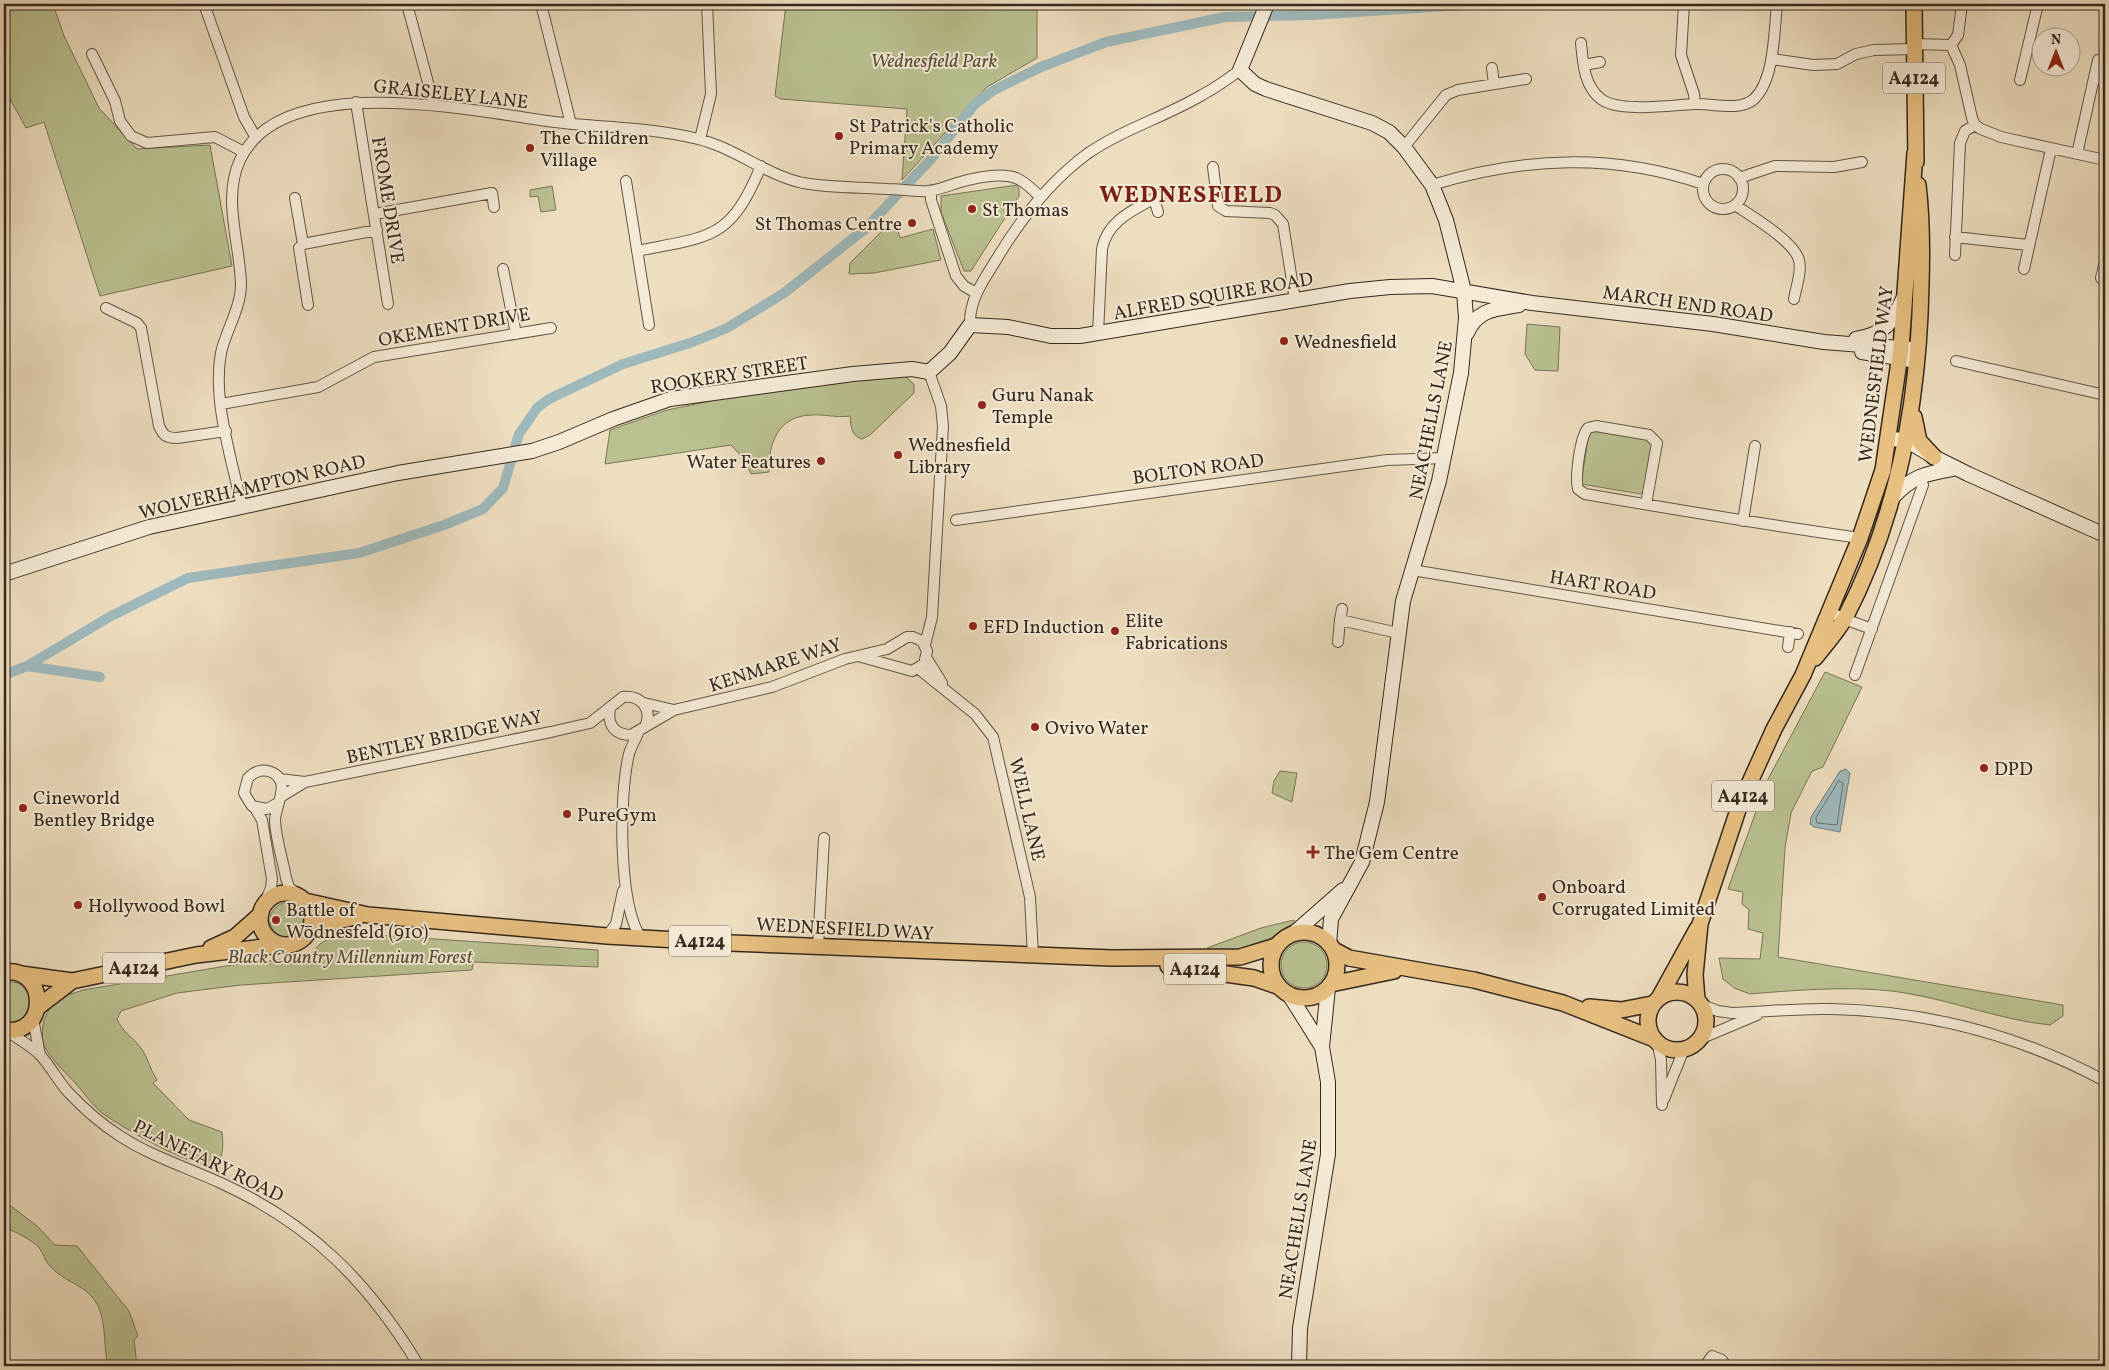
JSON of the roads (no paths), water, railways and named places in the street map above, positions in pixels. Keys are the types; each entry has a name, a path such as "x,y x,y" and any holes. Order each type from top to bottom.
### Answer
{"main road":[{"name":"A4124","path":"1905,446 1913,408 1918,355 1922,227 1915,153 1914,4"},
{"name":"WEDNESFIELD WAY","path":"1655,1001 1700,924 1740,804 1774,729 1802,675 1860,538 1883,470 1901,354 1915,153"},
{"path":"1913,408 1920,441 1934,457"},
{"name":"WEDNESFIELD WAY","path":"1802,675 1844,619 1874,553 1893,497 1905,446"},
{"path":"284,893 302,899 312,912 312,924 309,932 298,943 281,945 270,940 263,931 262,911 275,896 284,893"},
{"name":"WEDNESFIELD WAY","path":"302,899 368,915 607,936 818,947 1112,958 1240,957 1276,946"},
{"name":"A4124","path":"196,955 235,937 262,911"},
{"name":"WEDNESFIELD WAY","path":"309,932 321,925 337,920 368,915"},
{"name":"WEDNESFIELD WAY","path":"1699,1002 1695,974 1700,924"},
{"path":"1331,947 1337,962 1336,974 1330,986 1321,994 1310,998 1290,996 1277,986 1270,967 1276,946 1292,934 1313,933 1349,958 1474,980 1563,1003 1621,1010 1655,1001 1667,993 1679,993 1699,1002 1706,1017 1706,1028 1700,1039 1684,1049 1665,1048 1656,1041 1563,1003"},
{"name":"A4124","path":"9,971 72,981 196,955 281,945"},
{"name":"WEDNESFIELD WAY","path":"1112,958 1231,974 1254,978 1277,986"},
{"path":"1330,986 1403,969"},
{"path":"6,1031 25,1026 35,1013 35,988 9,971"},
{"name":"A4124","path":"35,1013 72,981"},
{"path":"1655,1001 1647,1015 1648,1028 1656,1041"}],"street":[{"path":"204,4 244,117 256,138"},
{"path":"407,4 434,106"},
{"path":"541,4 571,124"},
{"path":"700,139 708,116 711,94 707,4"},
{"path":"946,689 927,659 921,641 932,617 943,426 941,406 929,372 950,354 970,325 969,313 976,293 1001,252 1040,197 1088,154 1137,126 1202,95 1240,70 1267,4"},
{"path":"1684,4 1681,54 1694,94 1695,104"},
{"path":"1581,43 1584,65 1591,88 1602,100 1611,105 1664,108 1695,104 1736,105 1749,103 1756,97 1761,88 1772,59 1776,32 1777,4"},
{"path":"1951,45 1958,35 1962,4"},
{"path":"2020,80 2018,66 2038,4"},
{"path":"1772,59 1813,65 1837,64 1856,54 1874,50 1951,45"},
{"path":"1951,45 1960,65 1975,126"},
{"path":"92,54 115,101 120,121 131,136 147,143 215,136 244,152"},
{"path":"2077,154 2098,60"},
{"path":"1584,65 1600,62"},
{"path":"1492,68 1494,84"},
{"name":"NEACHELLS LANE","path":"1240,70 1254,84 1266,89 1372,123 1390,132 1404,147 1432,185 1446,220 1464,292 1466,337 1462,374 1445,458 1403,601 1377,802 1362,862 1331,919 1331,947"},
{"path":"2094,78 2105,81"},
{"path":"1404,147 1446,95 1458,90 1526,79"},
{"name":"GRAISELEY LANE","path":"242,507 221,404 219,374 222,351 241,286 233,182 244,152 256,138 270,127 291,117 330,106 356,102 434,106 571,124 653,131 700,139 802,183 838,187 930,191 973,178 1002,176 1016,178 1040,197"},
{"name":"FROME DRIVE","path":"356,102 388,304"},
{"path":"1955,255 1960,143 1965,131 1975,126 2001,137 2105,160"},
{"path":"2024,269 2051,149"},
{"path":"1739,178 1775,166 1834,167 1862,162"},
{"path":"1432,185 1467,174 1508,167 1576,163 1638,166 1669,173 1703,184"},
{"path":"637,251 700,238 722,227 731,220 745,202 761,166"},
{"path":"1213,167 1218,206 1226,211 1270,213 1275,215 1283,224 1295,300"},
{"path":"1719,170 1730,171 1739,178 1742,190 1739,201 1735,205 1722,209 1710,204 1703,193 1703,184 1709,176 1719,170"},
{"path":"626,181 649,325"},
{"path":"930,191 930,200 956,276 964,286 976,293"},
{"path":"1098,333 1102,249 1105,236 1117,221 1165,192"},
{"path":"375,214 492,193 494,208"},
{"path":"295,198 303,244"},
{"path":"1154,199 1158,212"},
{"path":"1735,205 1788,244 1799,259 1800,270 1794,299"},
{"path":"308,304 299,248 303,244 377,230"},
{"path":"1955,237 2028,245"},
{"path":"2101,278 2105,261"},
{"path":"504,269 516,334"},
{"name":"ALFRED SQUIRE ROAD","path":"970,325 1008,327 1051,336 1098,333 1295,300 1390,287 1432,286 1464,292"},
{"name":"MARCH END ROAD","path":"1464,292 1532,303 1713,324 1838,342 1873,336 1884,330 1905,295"},
{"name":"MARCH END ROAD","path":"1466,337 1476,318 1488,310 1532,303"},
{"path":"106,308 137,323 141,328 159,426 163,435 169,438 176,438 226,431"},
{"name":"OKEMENT DRIVE","path":"221,404 318,387 374,357 551,328"},
{"path":"1838,342 1868,354 1918,355"},
{"path":"1961,365 2105,395"},
{"name":"ROOKERY STREET","path":"514,455 532,452 639,409 680,398 878,371 912,369 929,372"},
{"path":"1646,504 1656,443 1649,436 1596,426 1588,428 1585,432 1576,480 1578,488 1585,494 1742,521 1860,538"},
{"path":"1889,439 1968,474"},
{"path":"1742,521 1755,446"},
{"path":"1905,446 1934,457 2105,535"},
{"name":"WOLVERHAMPTON ROAD","path":"4,574 149,527 398,473 514,455"},
{"name":"BOLTON ROAD","path":"956,520 1387,460 1445,458"},
{"path":"1893,497 1912,478 1952,468"},
{"path":"1855,675 1923,484"},
{"name":"HART ROAD","path":"1412,570 1794,633 1788,647"},
{"path":"1338,642 1342,609"},
{"path":"1828,611 1872,629"},
{"path":"1340,620 1398,632"},
{"path":"898,665 893,655 898,642 907,637 921,641"},
{"name":"KENMARE WAY","path":"674,710 772,687 832,663 887,648 898,642"},
{"path":"858,656 898,665 907,671 919,669 927,659"},
{"path":"919,669 946,689"},
{"name":"WELL LANE","path":"946,689 982,721 996,744 1030,897 1033,956"},
{"path":"590,722 610,709 616,700 623,697 637,698 644,703 674,710"},
{"path":"607,936 616,924 624,885 624,800 629,754 648,715 644,703"},
{"path":"610,709 610,722 629,754"},
{"path":"590,722 631,735 674,710"},
{"name":"BENTLEY BRIDGE WAY","path":"305,782 590,722"},
{"path":"262,911 271,888 272,879 262,820 255,808 249,804 244,793 248,778 256,772 266,770 279,779 305,782"},
{"path":"279,779 282,785 275,820 286,878 289,887 302,899"},
{"path":"255,808 267,809 305,782"},
{"path":"818,947 824,838"},
{"path":"624,885 633,924 641,938"},
{"name":"NEACHELLS LANE","path":"1292,934 1348,887"},
{"name":"NEACHELLS LANE","path":"1299,1366 1300,1328 1328,1154 1328,1082 1322,1047 1330,986"},
{"name":"NEACHELLS LANE","path":"1290,996 1322,1047"},
{"path":"1699,1002 1718,1012 1831,1009 1890,1012 1937,1019 2027,1044 2067,1061 2105,1081"},
{"path":"1700,1039 1765,1012"},
{"name":"PLANETARY ROAD","path":"35,1013 40,1055"},
{"name":"PLANETARY ROAD","path":"6,1031 40,1055 68,1092 97,1120 120,1136 142,1149 223,1184 270,1208 319,1243 356,1277 376,1301 419,1366"},
{"path":"1656,1041 1661,1060 1662,1105 1684,1049"},
{"path":"1705,1366 1712,1356 1722,1360 1726,1366"}],"water":[{"path":"1846,769 1850,773 1840,832 1814,827 1810,824 1811,817 1840,771"}],"waterway":[{"path":"4,675 27,666 111,616 188,578 359,553 444,525 483,509 503,488 519,434 537,408 549,399 623,364 693,342 727,328 784,293 865,229 932,158 975,104 994,90 1041,67 1106,42 1225,17 1312,15 1477,4"},
{"path":"27,666 100,677"}],"place":[{"name":"St Patrick's Catholic Primary Academy","path":"839,136"},
{"name":"The Children Village","path":"530,148"},
{"name":"St Thomas","path":"972,209"},
{"name":"St Thomas Centre","path":"912,223"},
{"name":"Wednesfield","path":"1284,341"},
{"name":"Guru Nanak Temple","path":"982,405"},
{"name":"Wednesfield Library","path":"898,455"},
{"name":"Water Features","path":"821,461"},
{"name":"EFD Induction","path":"973,626"},
{"name":"Elite Fabrications","path":"1115,631"},
{"name":"Ovivo Water","path":"1035,727"},
{"name":"DPD","path":"1984,768"},
{"name":"Cineworld Bentley Bridge","path":"23,808"},
{"name":"PureGym","path":"567,814"},
{"name":"The Gem Centre","path":"1313,852"},
{"name":"Onboard Corrugated Limited","path":"1542,897"},
{"name":"Hollywood Bowl","path":"78,905"},
{"name":"Battle of Wōdnesfeld (910)","path":"276,920"}],"district":[{"name":"WEDNESFIELD","path":"1191,194"}],"park label":[{"name":"Wednesfield Park","path":"934,60"},
{"name":"Black Country Millennium Forest","path":"350,956"}]}
